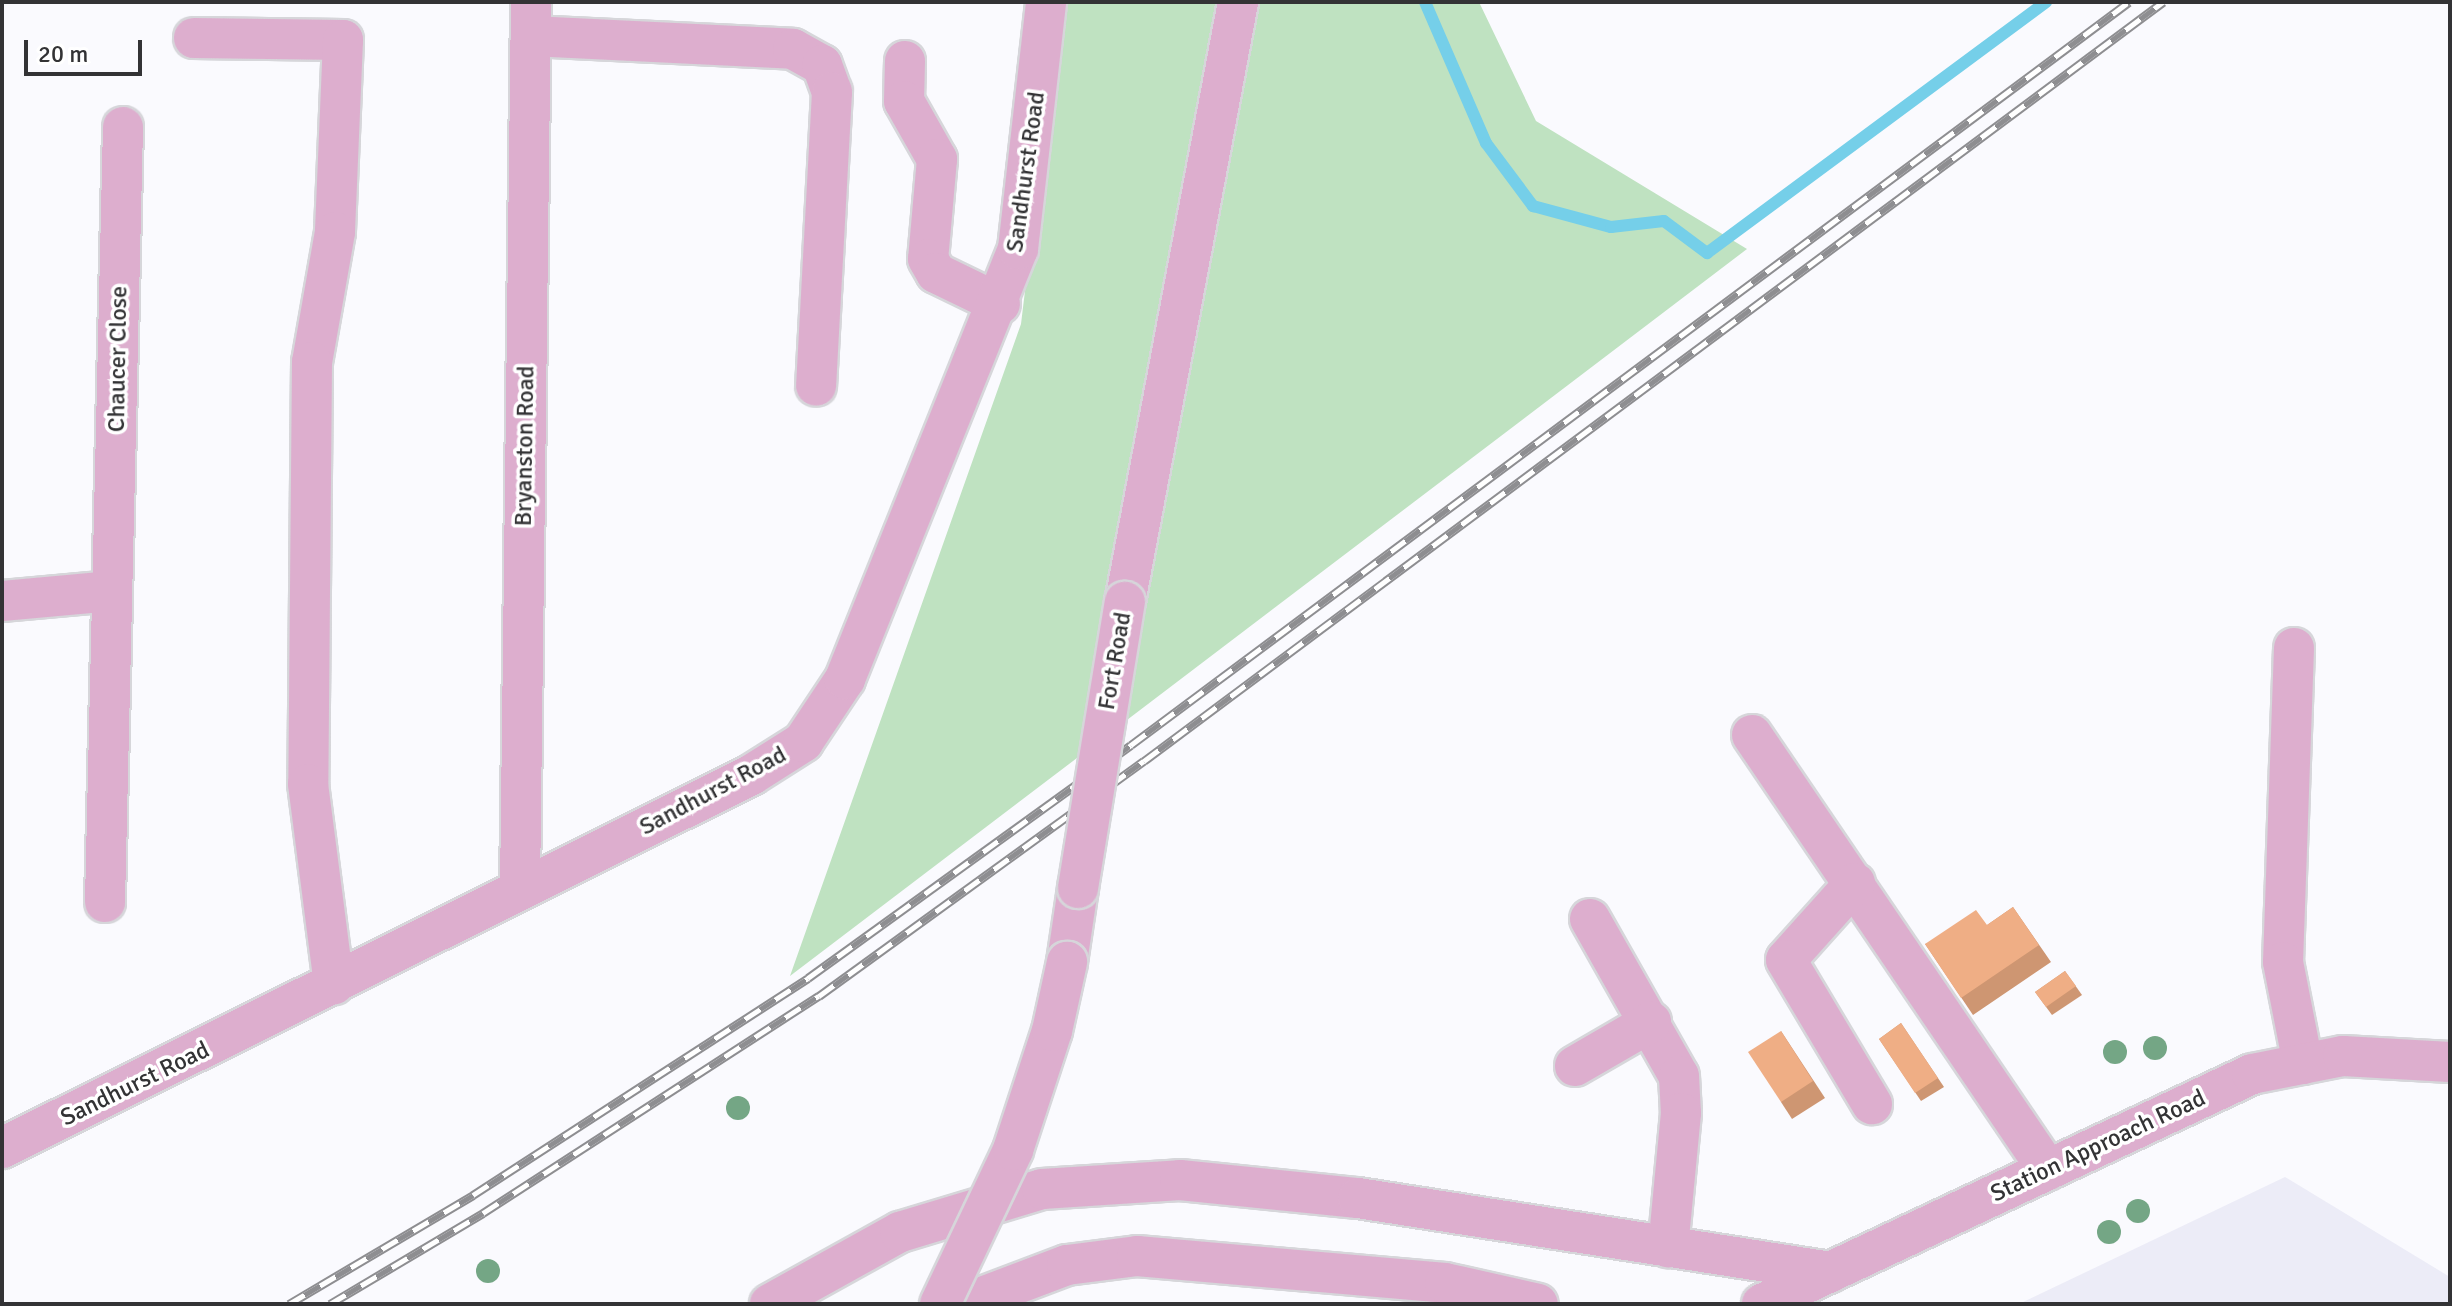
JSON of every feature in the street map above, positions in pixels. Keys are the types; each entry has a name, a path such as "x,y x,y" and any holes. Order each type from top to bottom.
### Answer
{"street":[{"name":"Sandhurst Road","path":"2,1148 751,775 803,742 845,679 1000,304 1018,249 1029,188 1046,2"},
{"name":"Fort Road","path":"958,1301 1052,1031 1067,962 1125,602 1238,2"},
{"path":"531,19 793,49 822,65 832,92 816,386"},
{"name":"Bryanston Road","path":"520,889 531,19"},
{"path":"194,38 343,40 335,232 312,362 308,784 334,984"},
{"path":"905,61 904,101 937,159 928,259 936,273 1000,304"},
{"name":"Chaucer Close","path":"105,902 123,127"},
{"path":"2,601 112,591"},
{"path":"2294,648 2283,962 2303,1064"},
{"path":"1752,735 2048,1170"},
{"path":"1855,883 1786,960 1872,1104"},
{"path":"1590,919 1651,1022 1681,1089 1668,1247"},
{"path":"1575,1066 1651,1022"},
{"name":"Station Approach Road","path":"1762,1304 2252,1074 2343,1056 2450,1062"},
{"path":"770,1304 900,1232 1042,1189 1180,1180 1358,1198 1830,1272"},
{"path":"958,1301 1067,1265 1137,1256 1445,1283 1538,1304"}],"shaded area":[{"path":"2285,1177 2450,1277 2450,1304 2019,1304"}],"green space":[{"path":"1060,2 1479,2 1536,121 1747,249 790,976 1021,324"}],"building":[{"path":"2013,907 2039,945 1961,998 1925,944 1976,910 1987,925"},
{"path":"2065,971 2076,986 2046,1007 2035,992"},
{"path":"1901,1023 1938,1078 1915,1093 1879,1039"},
{"path":"1781,1031 1813,1081 1781,1102 1748,1052"}],"waterway":[{"path":"1425,2 1486,143 1533,206 1611,227 1664,221 1707,253 2046,2"}],"railway":[{"path":"289,1304 473,1195 808,978 1131,745 2129,2"},
{"path":"330,1304 483,1213 819,996 1144,761 2163,2"}]}
